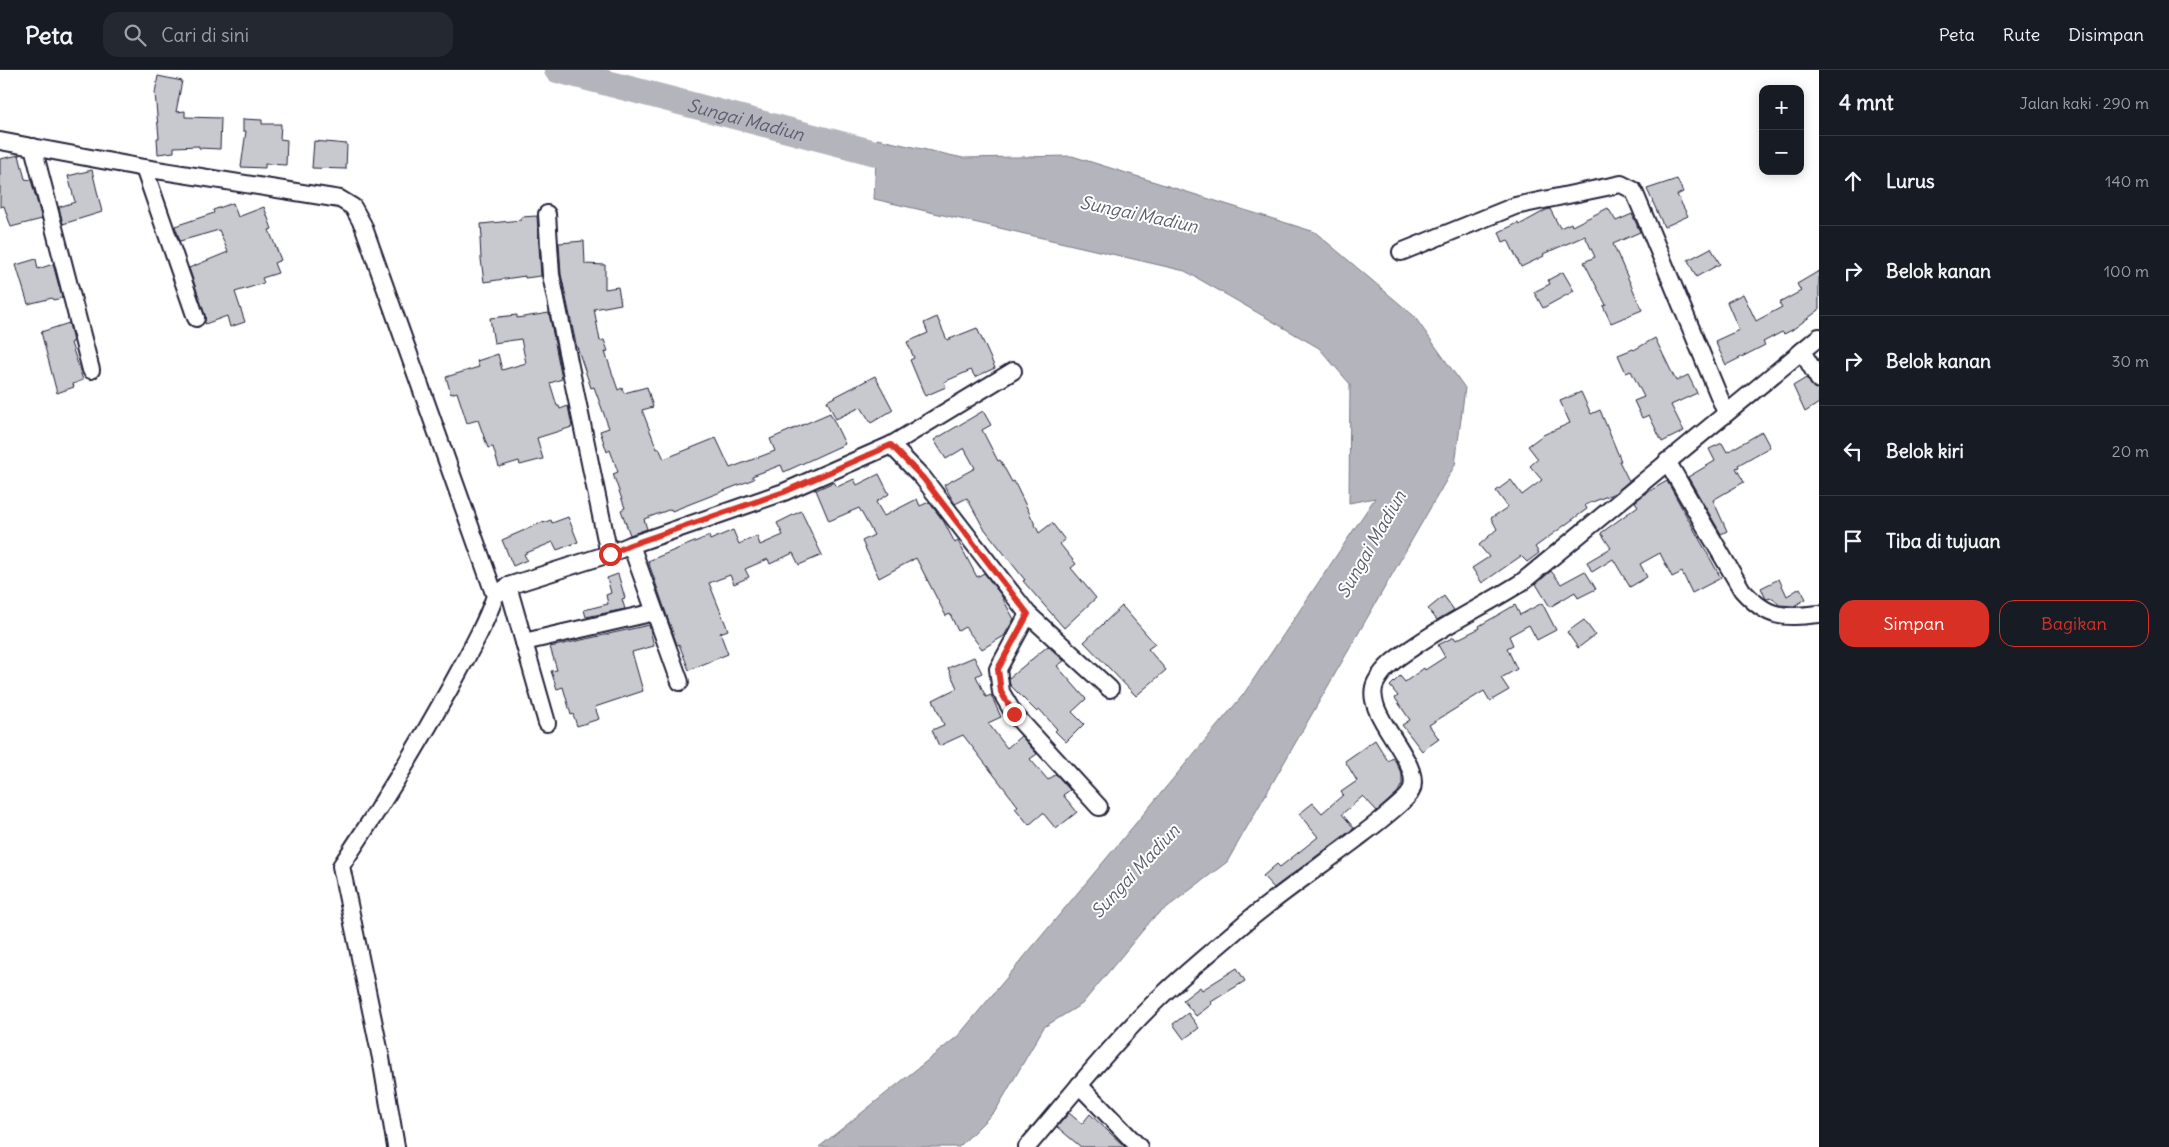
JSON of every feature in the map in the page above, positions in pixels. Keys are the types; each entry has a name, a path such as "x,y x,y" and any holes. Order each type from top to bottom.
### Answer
{"street":[{"path":"0,141 144,168 340,199 353,207 363,225 502,591 524,642 547,723"},
{"path":"33,147 91,370"},
{"path":"144,168 196,318"},
{"path":"1401,252 1515,206 1621,184 1636,196 1726,413"},
{"path":"547,214 551,275 610,554"},
{"path":"1027,1147 1079,1085 1161,997 1248,921 1374,826 1408,796 1414,783 1412,772 1380,714 1374,698 1375,683 1390,664 1440,628 1499,597 1522,582 1819,337"},
{"path":"1802,351 1819,380"},
{"path":"396,1147 381,1058 341,866 388,796 445,697 502,591 784,492 891,445 1013,371"},
{"path":"891,445 923,478 1028,614 1110,689"},
{"path":"1667,461 1742,590 1752,601 1778,616 1789,617 1819,614"},
{"path":"630,545 680,682"},
{"path":"524,642 655,612"},
{"path":"1028,614 998,669 1001,692 1014,714 1099,807"},
{"path":"1079,1085 1139,1147"}],"water":[{"path":"877,139 963,158 1072,156 1315,232 1414,316 1465,388 1455,465 1227,862 1153,918 1082,1004 1044,1027 996,1110 959,1147 819,1147 958,1036 1243,695 1375,498 1349,503 1350,384 1319,348 1185,271 874,199"}],"building":[{"path":"158,76 182,81 176,112 185,111 185,117 221,118 220,149 199,148 199,146 174,147 174,152 158,154 157,138 159,138 155,93"},
{"path":"243,119 262,120 262,124 281,124 280,139 287,140 286,165 265,164 265,168 241,167 246,131 243,131"},
{"path":"314,141 347,144 346,169 312,168"},
{"path":"19,155 25,179 31,180 42,219 11,227 4,206 0,207 0,159"},
{"path":"92,170 102,212 63,224 59,207 75,202 68,176"},
{"path":"1677,179 1683,192 1677,195 1688,216 1664,227 1647,189"},
{"path":"233,203 238,217 264,207 272,229 269,230 281,260 274,263 278,273 262,278 264,283 235,292 245,322 230,327 227,316 205,324 205,315 189,268 228,252 219,230 180,241 175,226 214,213 213,210"},
{"path":"1608,208 1616,221 1632,214 1640,232 1613,244 1642,310 1611,323 1603,306 1606,305 1584,262 1595,257 1585,236 1543,254 1544,256 1521,267 1508,240 1503,242 1499,232 1518,223 1519,225 1550,209 1560,228 1571,223 1572,226"},
{"path":"537,216 541,276 525,278 525,276 484,282 481,259 481,224 521,220 521,217"},
{"path":"584,241 585,264 605,265 605,289 618,287 621,304 594,309 600,341 604,340 608,351 605,352 618,390 622,388 624,393 647,387 653,407 642,410 657,449 659,448 664,459 716,438 730,468 775,451 770,439 830,413 845,444 784,472 781,465 752,476 754,479 672,511 671,509 644,519 647,529 630,535 621,510 625,508 613,474 618,472 610,450 607,452 600,431 609,428 594,387 591,388 576,344 561,274 559,243"},
{"path":"1711,248 1720,264 1696,277 1688,260"},
{"path":"36,259 38,269 53,264 62,298 53,300 52,298 28,304 16,265"},
{"path":"1819,271 1819,310 1792,330 1784,334 1782,332 1763,342 1765,345 1726,365 1715,341 1739,330 1727,302 1743,294 1756,321 1782,307 1779,303 1801,291 1797,284"},
{"path":"1563,272 1574,291 1543,308 1534,292 1550,284 1548,280"},
{"path":"549,313 562,379 550,383 557,406 560,409 568,406 572,427 537,438 543,459 520,465 519,461 499,467 493,447 488,448 478,420 467,423 457,392 451,394 446,377 479,367 477,361 498,354 502,370 526,363 521,339 494,343 490,318 517,315 517,318"},
{"path":"937,317 947,340 977,328 995,368 975,377 971,370 944,382 946,387 925,396 910,360 914,358 907,342 928,333 924,323"},
{"path":"69,323 73,342 71,343 83,380 73,384 74,387 57,393 41,332"},
{"path":"1655,338 1676,381 1688,375 1697,393 1671,405 1684,431 1662,442 1649,415 1642,418 1634,401 1644,397 1631,371 1626,373 1618,355 1634,350"},
{"path":"875,376 893,410 871,423 861,407 836,419 827,401"},
{"path":"1806,378 1814,388 1819,390 1819,403 1805,412 1793,386"},
{"path":"1581,392 1591,414 1600,410 1621,461 1619,461 1629,481 1615,493 1585,505 1587,509 1535,547 1539,553 1527,562 1521,556 1482,583 1472,568 1489,557 1479,545 1497,529 1491,518 1508,507 1496,491 1511,480 1522,495 1542,480 1530,466 1538,459 1528,446 1543,435 1570,423 1560,401"},
{"path":"983,411 991,425 982,430 998,461 1000,460 1012,482 1014,481 1039,533 1052,523 1065,540 1060,544 1076,564 1071,568 1096,598 1064,628 1023,581 1025,580 983,527 967,498 955,504 944,485 975,468 964,448 946,459 934,440"},
{"path":"1762,432 1770,447 1738,465 1739,467 1736,468 1744,482 1713,500 1727,531 1721,534 1688,477 1715,461 1709,449 1722,443 1727,452"},
{"path":"879,474 889,494 876,502 884,516 917,499 920,506 929,502 944,522 955,543 958,541 977,577 984,573 1001,595 1014,619 1004,636 982,649 965,627 958,631 950,614 946,616 916,558 879,578 862,541 874,535 859,508 829,521 816,490 834,482 837,487 854,479 857,485"},
{"path":"1667,481 1721,578 1692,593 1682,572 1672,577 1660,553 1640,564 1647,577 1630,587 1613,559 1592,572 1587,562 1611,548 1601,533 1638,506 1635,502 1646,493"},
{"path":"801,511 822,555 799,565 793,553 770,564 768,559 745,569 749,577 734,584 730,575 709,583 728,630 720,633 728,654 689,670 679,644 677,645 648,561 709,536 710,540 733,530 739,544 757,536 760,545 783,535 777,523"},
{"path":"568,517 578,542 557,550 553,542 524,554 527,560 513,566 502,540 543,522 551,520 552,523"},
{"path":"1551,571 1561,584 1585,571 1596,589 1578,598 1575,592 1550,607 1536,584"},
{"path":"618,574 625,598 622,599 625,609 586,617 584,610 608,604 606,595 611,593 607,578"},
{"path":"1779,579 1787,596 1800,588 1806,599 1794,606 1779,605 1773,598 1766,599 1761,588"},
{"path":"1444,596 1454,610 1437,620 1428,609"},
{"path":"1542,603 1556,630 1537,640 1529,625 1509,636 1513,645 1507,648 1517,669 1501,678 1509,690 1490,701 1484,691 1429,725 1439,739 1422,751 1402,725 1410,720 1395,698 1398,696 1390,686 1400,676 1405,682 1424,668 1425,670 1445,657 1438,645 1454,637 1456,640 1480,628 1479,626 1515,605 1520,615"},
{"path":"1122,606 1155,644 1148,649 1166,670 1136,696 1084,642"},
{"path":"1584,620 1595,635 1578,648 1567,632"},
{"path":"649,625 654,646 632,652 643,691 595,707 599,719 577,726 573,714 571,715 563,687 557,689 551,671 557,670 550,647"},
{"path":"1048,646 1064,661 1057,666 1086,699 1072,712 1084,724 1066,742 1055,731 1057,729 1040,710 1037,712 1010,685 1009,678"},
{"path":"974,657 982,673 976,676 986,697 991,695 1001,717 988,723 1007,748 1021,736 1037,754 1030,759 1048,780 1056,774 1070,790 1063,795 1077,812 1056,829 1043,813 1029,825 1015,808 1018,806 963,735 939,746 932,730 944,725 933,700 957,688 948,668"},
{"path":"1375,740 1388,761 1393,758 1402,775 1402,784 1398,792 1377,811 1363,796 1342,814 1354,828 1274,888 1263,876 1277,864 1280,867 1318,837 1299,814 1313,803 1322,813 1343,795 1341,792 1357,781 1345,761"},
{"path":"1237,968 1245,981 1211,1002 1212,1004 1196,1016 1183,1000 1200,987 1202,990"},
{"path":"1188,1013 1199,1028 1184,1039 1173,1024"},
{"path":"1069,1113 1082,1124 1090,1114 1125,1147 1081,1147 1057,1127"}],"waterway":[{"name":"Sungai Madiun","path":"557,70 910,162"}],"route":[{"path":"610,554 630,545 784,492 891,445 923,478 1028,614 998,669 1001,692 1014,714"}]}
